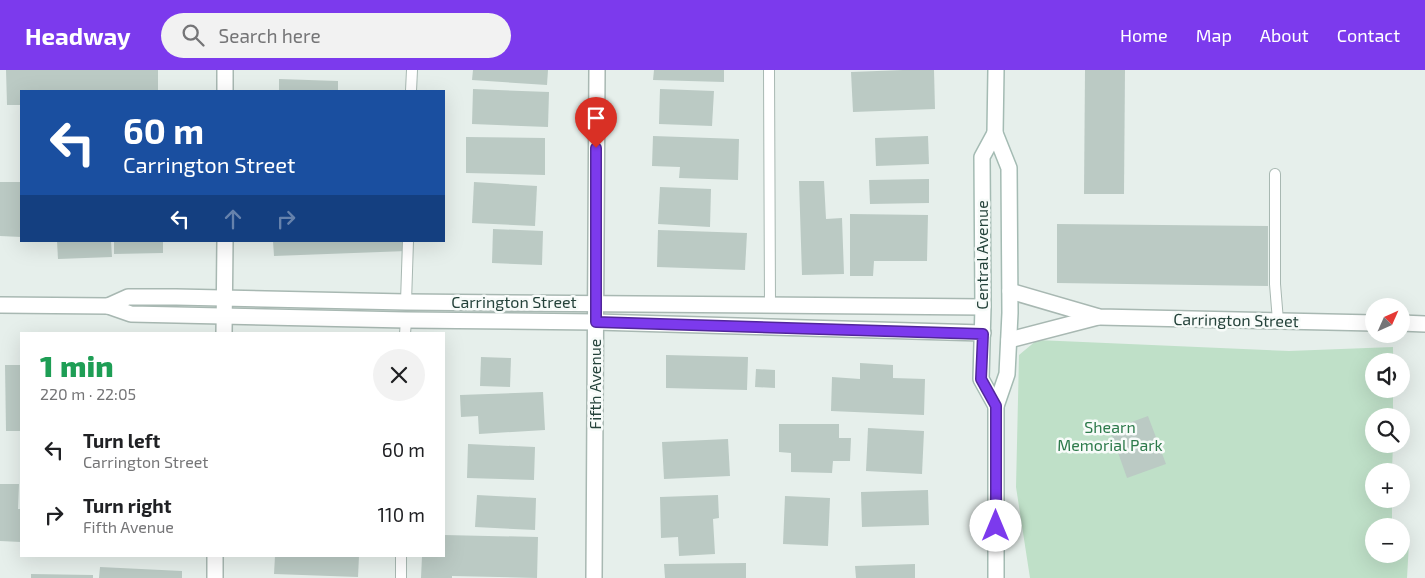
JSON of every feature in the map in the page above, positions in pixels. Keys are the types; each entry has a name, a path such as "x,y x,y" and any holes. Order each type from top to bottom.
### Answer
{"street":[{"path":"225,70 225,90"},
{"name":"Fifth Avenue","path":"594,578 597,70"},
{"name":"Central Avenue","path":"996,70 995,133 1009,168 1010,291 1008,374 996,406 996,578"},
{"name":"Central Avenue","path":"995,133 982,157 983,334 981,379 996,406"},
{"path":"224,332 225,242"},
{"name":"Carrington Street","path":"1010,291 1099,317 1365,323"},
{"name":"Carrington Street","path":"108,306 128,297 225,297 406,302 983,307"},
{"name":"Carrington Street","path":"0,305 108,306 131,314 225,316 406,327 596,322 983,334"},
{"name":"Carrington Street","path":"1009,340 1099,317"},
{"path":"1410,323 1425,324"},
{"path":"215,557 215,578"}],"lane":[{"path":"411,90 412,70"},
{"path":"769,70 770,306"},
{"path":"1275,174 1275,284 1278,321"},
{"path":"406,302 408,242"},
{"path":"401,557 401,578"}],"green space":[{"name":"Shearn Memorial Park","path":"1037,340 1289,351 1393,347 1393,353 1365,353 1365,398 1393,398 1393,408 1365,408 1365,453 1393,453 1392,463 1365,463 1365,508 1392,508 1392,518 1365,518 1365,563 1408,563 1407,578 1030,578 1016,487 1019,355"}],"building":[{"path":"6,70 158,70 158,90 20,90 20,105 7,105"},
{"path":"473,70 548,70 547,85 472,80"},
{"path":"654,70 724,70 724,82 653,80"},
{"path":"934,70 935,109 853,112 851,72"},
{"path":"1085,70 1125,70 1124,194 1084,194"},
{"path":"279,79 338,81 338,90 279,90"},
{"path":"473,89 549,92 548,127 472,124"},
{"path":"660,89 714,91 712,126 659,124"},
{"path":"653,136 739,139 738,180 679,178 680,167 652,166"},
{"path":"928,136 929,164 876,166 875,138"},
{"path":"466,137 545,138 545,175 466,173"},
{"path":"929,179 929,203 870,204 869,180"},
{"path":"799,181 824,181 826,219 842,218 844,274 802,275"},
{"path":"0,182 20,182 20,237 0,236"},
{"path":"474,182 537,186 535,226 472,223"},
{"path":"660,187 711,189 710,227 658,224"},
{"path":"850,214 928,215 927,261 874,261 873,276 850,276"},
{"path":"1057,224 1268,226 1268,286 1057,283"},
{"path":"493,229 543,231 542,265 492,263"},
{"path":"658,230 747,233 745,270 657,267"},
{"path":"57,242 111,242 112,257 58,259"},
{"path":"114,242 163,242 163,253 114,254"},
{"path":"273,242 407,242 407,251 274,256"},
{"path":"666,355 748,357 747,390 666,388"},
{"path":"481,357 511,358 510,387 480,386"},
{"path":"860,363 893,365 893,378 925,379 924,415 831,411 832,377 860,379"},
{"path":"5,365 20,365 20,431 6,431"},
{"path":"756,369 775,370 775,388 755,387"},
{"path":"543,392 545,430 479,434 478,416 461,417 460,395"},
{"path":"1148,416 1166,464 1127,478 1110,430"},
{"path":"779,424 839,424 839,438 851,438 850,461 833,461 832,473 791,472 791,453 779,452"},
{"path":"868,428 924,431 922,474 866,471"},
{"path":"728,439 730,476 664,479 662,442"},
{"path":"468,444 535,447 534,480 467,478"},
{"path":"0,484 19,484 20,542 0,541"},
{"path":"928,490 929,525 862,527 861,492"},
{"path":"477,495 536,498 535,530 475,527"},
{"path":"718,495 719,518 713,519 715,554 679,556 678,537 661,538 660,497"},
{"path":"785,496 830,498 828,546 783,544"},
{"path":"445,535 538,537 537,578 452,576 452,578 421,578 422,557 445,557"},
{"path":"275,557 359,557 358,577 274,574"},
{"path":"746,563 746,578 665,578 664,564"},
{"path":"915,564 915,578 856,578 855,566"},
{"path":"100,567 182,571 182,578 99,578"},
{"path":"31,574 93,575 93,578 31,578"}],"route":[{"path":"596,148 596,322 983,334 981,379 996,406 996,526"}]}
